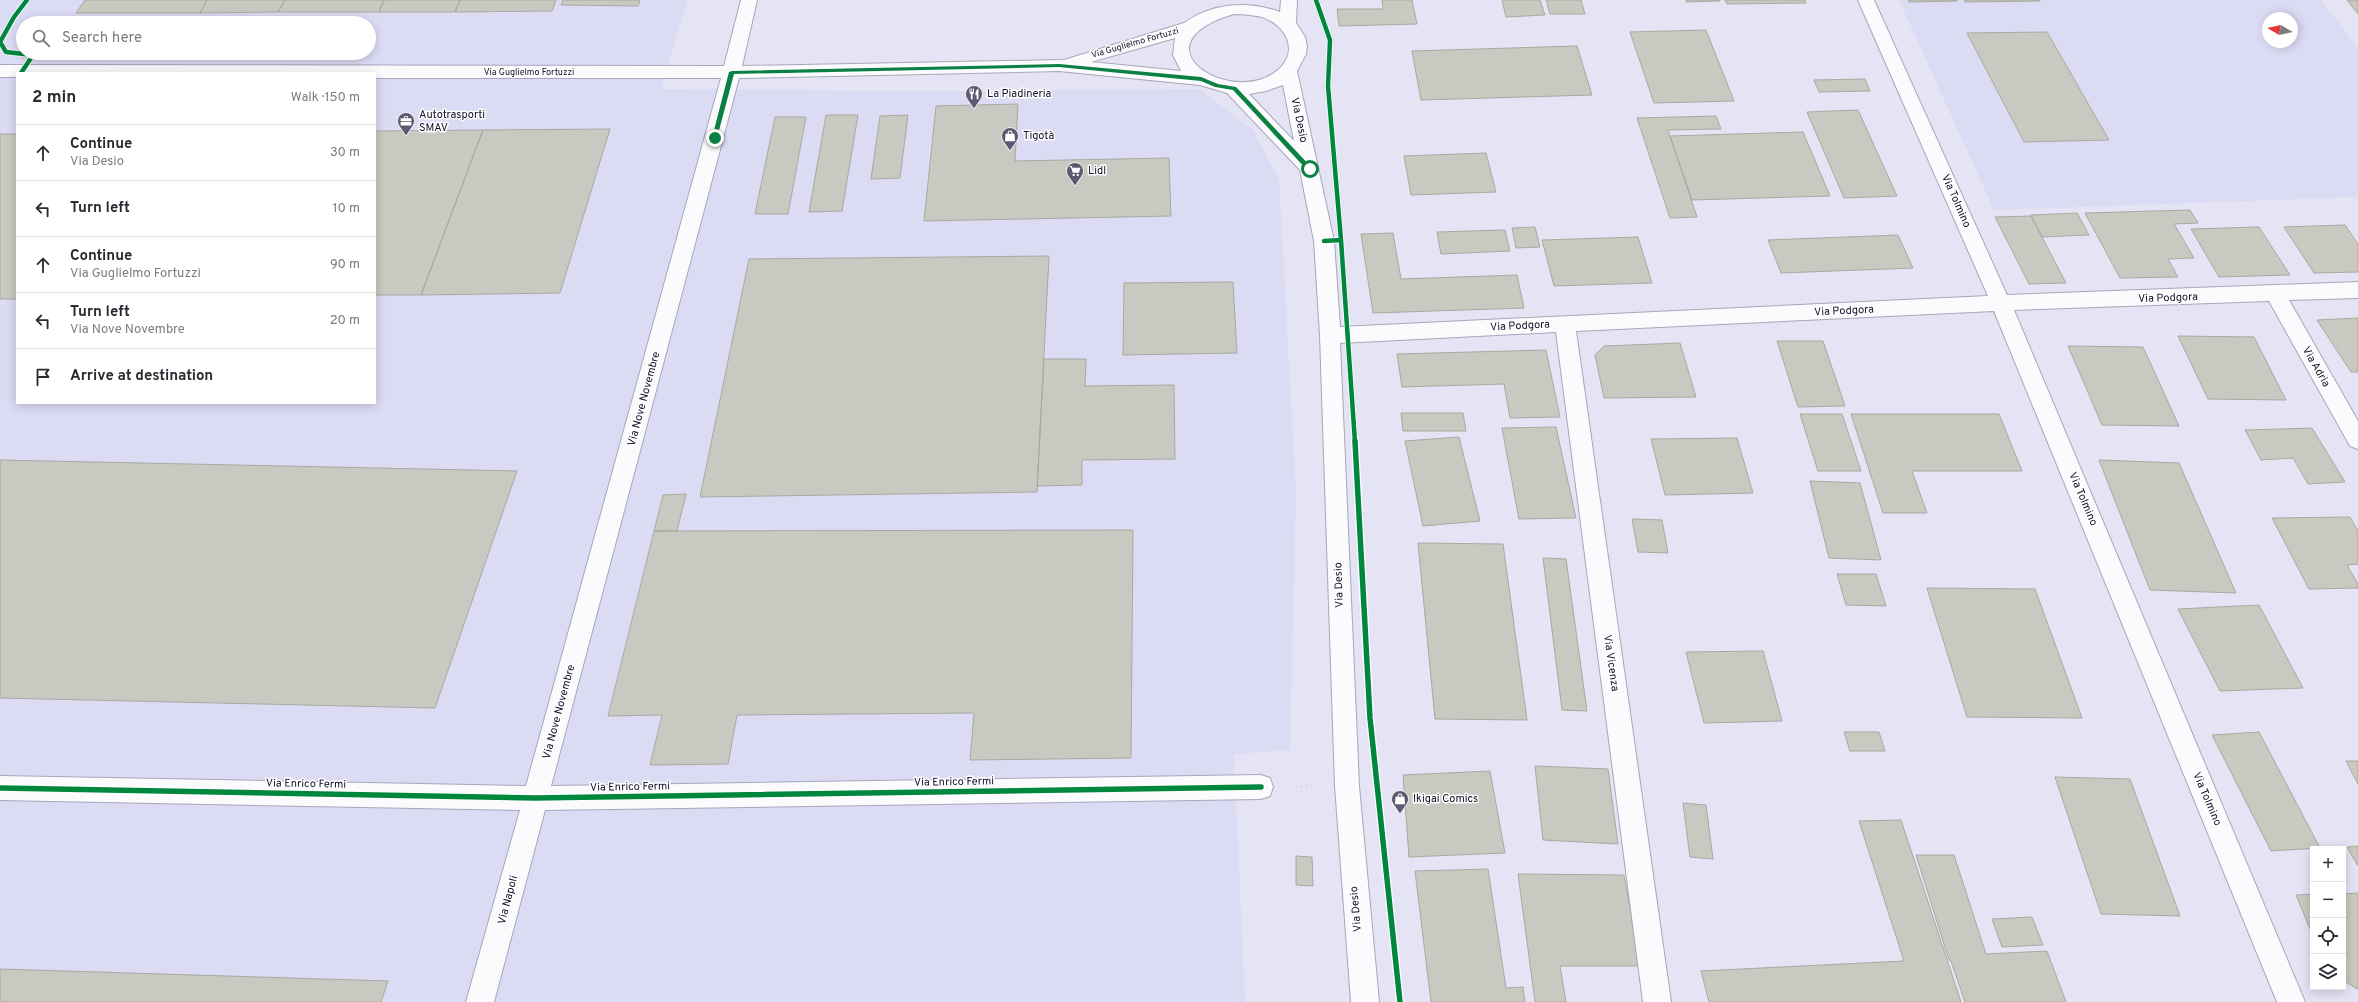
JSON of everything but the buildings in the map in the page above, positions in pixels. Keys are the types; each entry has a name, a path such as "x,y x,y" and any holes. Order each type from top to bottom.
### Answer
{"street":[{"name":"Via Nove Novembre","path":"535,798 732,72 749,0"},
{"path":"1287,25 1289,0"},
{"name":"Via Tolmino","path":"1866,0 2002,303 2291,1002"},
{"path":"1220,6 1254,10 1273,16 1287,25 1296,36 1299,48 1297,60 1289,72 1274,82 1255,88 1217,86 1201,79 1188,68 1181,54 1181,40 1188,28 1200,18 1220,6"},
{"name":"Via Guglielmo Fortuzzi","path":"1059,66 1188,28"},
{"name":"Via Guglielmo Fortuzzi","path":"0,71 732,72 1059,66 1201,79"},
{"name":"Via Desio","path":"1289,72 1324,240 1330,336 1347,786 1365,1002"},
{"name":"Via Desio","path":"1234,88 1310,169"},
{"name":"Via Podgora","path":"1330,336 2002,303 2358,290"},
{"name":"Via Adria","path":"2275,294 2358,440"},
{"name":"Via Vicenza","path":"1566,324 1657,1002"},
{"name":"Via Enrico Fermi","path":"0,788 535,798 1260,787"},
{"name":"Via Napoli","path":"480,1002 535,798"}],"path":[{"path":"1260,787 1347,786"}],"shaded area":[{"path":"0,0 687,0 661,89 915,91 1199,89 1253,130 1279,179 1296,493 1290,750 1234,754 1245,1002 0,1002"},
{"path":"1899,0 2321,0 2358,48 2358,197 1994,210"}],"cycle path":[{"path":"16,53 6,52 0,42 14,17 27,0"},
{"path":"1316,0 1330,40 1328,86 1341,240"},
{"path":"22,72 30,60"},
{"path":"1324,241 1341,240 1352,384 1370,718 1400,1002"},
{"path":"0,788 535,798 1261,787"}],"place":[{"name":"La Piadineria","path":"974,109"},
{"name":"Autotrasporti SMAV","path":"406,136"},
{"name":"Tigotà","path":"1010,151"},
{"name":"Lidl","path":"1075,186"},
{"name":"Ikigai Comics","path":"1400,814"}],"route":[{"path":"715,138 732,72 1059,66 1138,72 1201,79 1217,86 1234,88 1310,169"}]}
